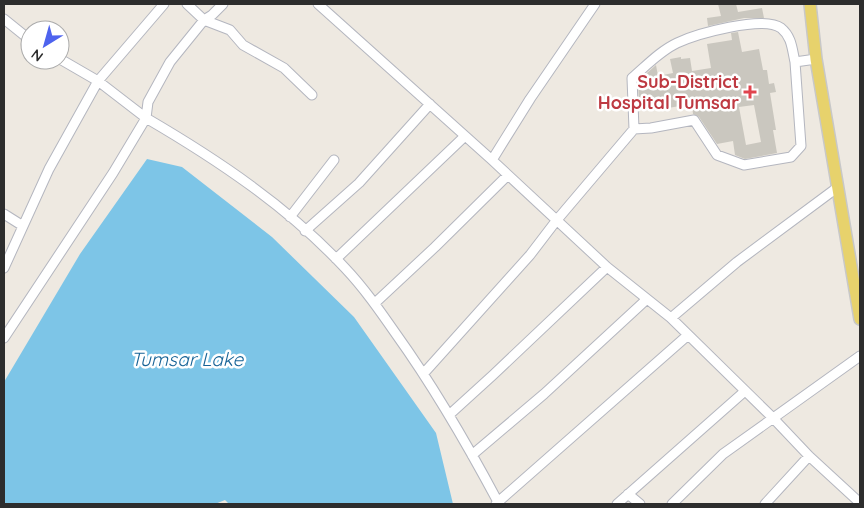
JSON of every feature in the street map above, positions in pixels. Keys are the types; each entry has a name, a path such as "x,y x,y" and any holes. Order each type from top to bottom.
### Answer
{"main road":[{"path":"810,4 816,59 860,319"}],"street":[{"path":"4,268 50,169 98,81 164,4"},
{"path":"187,4 204,20 230,30 243,45 284,68 312,95"},
{"path":"4,338 113,173 146,118 148,102 170,62 204,20 223,4"},
{"path":"318,4 492,160 607,267 671,318 809,456 859,503"},
{"path":"492,160 530,99 595,4"},
{"path":"4,18 20,32"},
{"path":"424,373 530,256 556,221 634,129 632,78 651,61 676,44 703,34 764,23 780,27 790,38 795,62 801,146 791,157 744,165 717,155 694,120 651,128 634,129"},
{"path":"795,62 816,59"},
{"path":"70,65 98,81 146,118 238,175 290,217 345,268 374,303 424,373 498,503 688,334"},
{"path":"306,231 359,183 430,104"},
{"path":"336,259 465,136"},
{"path":"290,217 334,160"},
{"path":"374,303 436,247 508,176"},
{"path":"671,318 737,262 838,186"},
{"path":"4,214 23,226"},
{"path":"449,415 493,376 607,267"},
{"path":"472,455 544,394 647,299"},
{"path":"672,504 723,454 860,356"},
{"path":"616,504 745,391"},
{"path":"765,504 809,456"},
{"path":"628,494 640,504"}],"water":[{"name":"Tumsar Lake","path":"147,159 182,167 272,237 354,317 436,433 453,504 229,504 225,500 215,504 4,504 4,382 80,254"}],"building":[{"path":"718,4 736,4 738,12 762,8 764,18 744,18 708,26 707,18 721,16"},
{"path":"738,32 742,52 759,49 763,70 767,70 769,84 774,83 776,92 770,93 776,130 773,130 777,153 745,159 735,155 733,141 717,144 699,117 693,114 692,104 668,108 666,98 639,102 638,81 656,65 658,76 673,73 670,59 681,57 681,59 690,58 692,71 711,68 707,44 732,40 731,33","holes":["754,105 761,142 746,145 739,107"]}],"place":[{"name":"Sub-District Hospital Tumsar","path":"750,92"}]}
